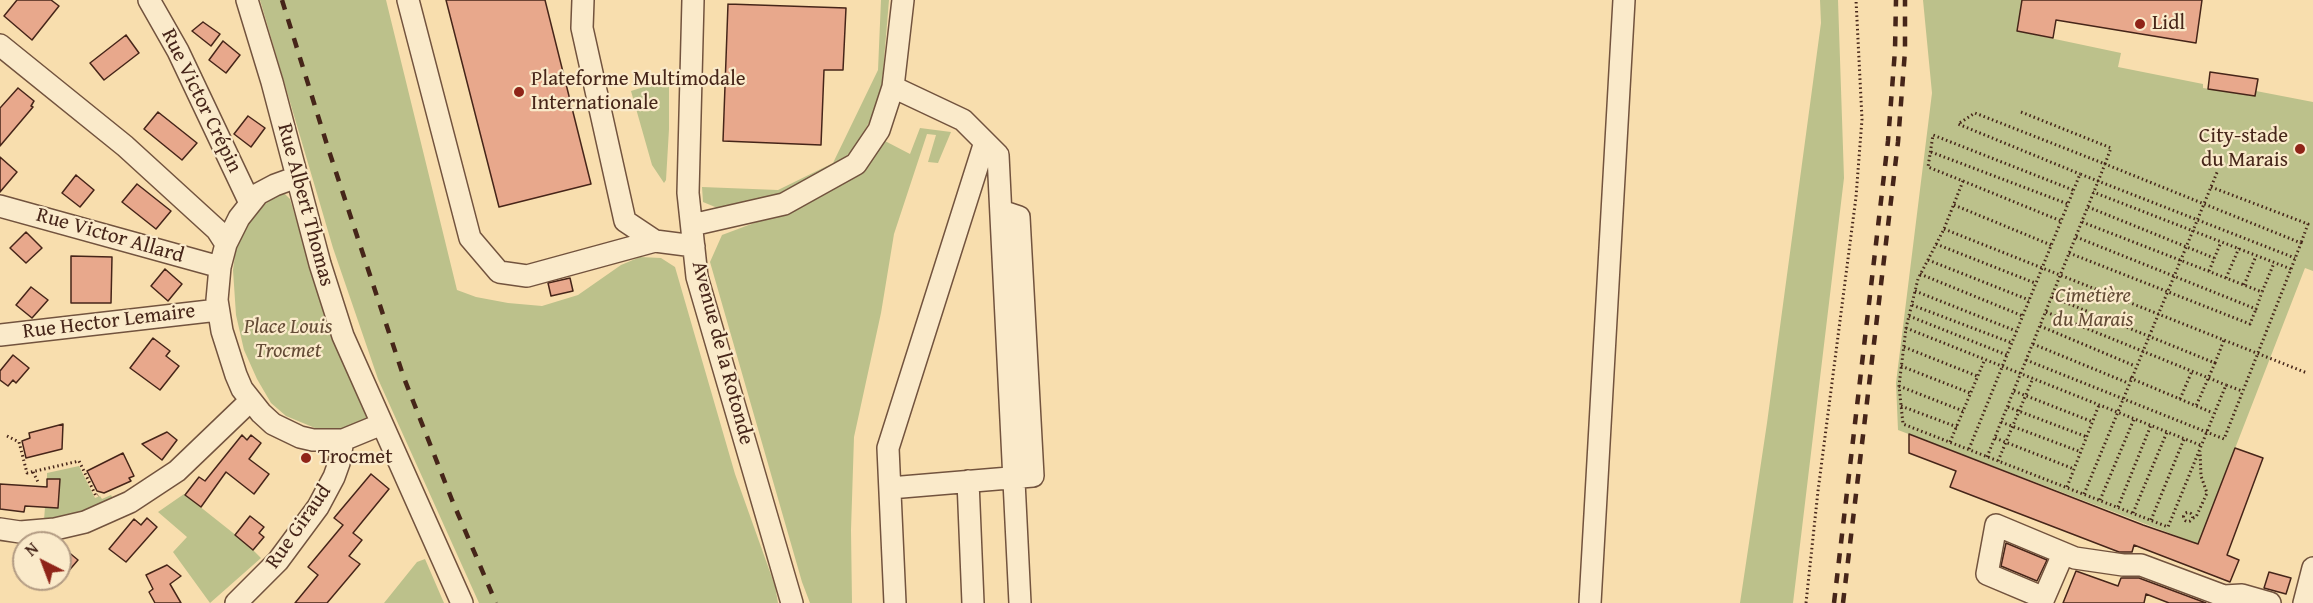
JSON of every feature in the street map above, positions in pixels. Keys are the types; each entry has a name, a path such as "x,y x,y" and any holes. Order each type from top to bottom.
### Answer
{"street":[{"name":"Rue Victor Crépin","path":"149,0 178,51 244,210"},
{"name":"Rue Albert Thomas","path":"247,0 272,82 332,305 356,368 462,603"},
{"path":"408,0 470,237 499,272 527,276 655,242 693,236 784,204 855,164 879,130 893,87 903,0"},
{"path":"583,0 582,28 625,221 655,242"},
{"name":"Avenue de la Rotonde","path":"693,0 688,193 697,277 791,600"},
{"path":"1590,603 1624,0"},
{"path":"0,45 125,146 217,230 226,244"},
{"path":"893,87 963,120 998,155 1020,603"},
{"path":"896,603 888,448 985,142"},
{"path":"125,146 162,170 225,217 232,219 275,184 297,177"},
{"name":"Rue Victor Allard","path":"0,206 220,267"},
{"path":"244,210 226,244 220,267 218,310 236,375 250,401 273,424 313,440 343,440 382,424"},
{"name":"Rue Hector Lemaire","path":"0,335 218,310"},
{"path":"0,529 20,532 55,529 85,522 120,507 177,471 250,401"},
{"name":"Rue Giraud","path":"236,603 278,561 318,507 334,477 343,440"},
{"path":"890,488 1014,478"},
{"path":"968,482 973,603"},
{"path":"2063,554 2074,558 2123,565 2141,565 2224,596 2242,596 2270,603"},
{"path":"2304,603 2313,568"}],"path":[{"path":"1806,603 1856,197 1862,119 1856,0"},
{"path":"1987,457 2111,148 2021,112"},
{"path":"2295,258 1958,124 1975,113 2301,243"},
{"path":"2061,221 1928,167 1934,135 2073,190"},
{"path":"1931,152 2068,204"},
{"path":"2084,494 2130,378 2218,170"},
{"path":"1969,449 2080,174"},
{"path":"1963,181 1944,229 1920,274 1915,291 1906,328 1899,386 1903,424 2168,526 2226,385"},
{"path":"2026,360 2224,439 2308,224 2211,187"},
{"path":"2093,192 2291,269"},
{"path":"1954,205 2051,245"},
{"path":"2088,207 2214,258"},
{"path":"2082,222 2262,292"},
{"path":"1944,229 2307,373"},
{"path":"2076,237 2256,309"},
{"path":"2209,271 2221,242"},
{"path":"1936,244 2036,283"},
{"path":"2226,278 2239,249"},
{"path":"2069,253 2250,324 2274,262"},
{"path":"2244,285 2256,256"},
{"path":"1928,260 2029,300"},
{"path":"1920,274 2023,316"},
{"path":"1915,291 2017,331"},
{"path":"2052,297 2215,363"},
{"path":"1912,304 2012,344"},
{"path":"2046,312 2242,391"},
{"path":"1909,316 2007,355"},
{"path":"2040,326 2135,366"},
{"path":"1906,328 2200,445"},
{"path":"2196,406 2224,340"},
{"path":"2033,344 2128,383"},
{"path":"1904,347 1977,376"},
{"path":"1950,442 1985,359"},
{"path":"1901,366 1970,393"},
{"path":"2181,399 2192,371"},
{"path":"1998,461 2033,378"},
{"path":"2130,378 2213,413"},
{"path":"1899,386 1963,411"},
{"path":"2014,391 2093,422"},
{"path":"2067,487 2100,405"},
{"path":"1901,406 1957,427"},
{"path":"2008,407 2086,437"},
{"path":"2100,500 2134,419"},
{"path":"2001,422 2081,452"},
{"path":"2118,507 2151,426"},
{"path":"2133,513 2167,432"},
{"path":"7,436 19,442 27,473 79,461 96,496 112,492 120,507"},
{"path":"1995,438 2074,469"},
{"path":"2151,520 2184,439"},
{"path":"2193,518 2196,517 2207,493 2201,476 2200,445"},
{"path":"33,472 38,482"}],"green space":[{"path":"260,0 386,0 457,290 476,297 542,306 578,295 621,265 640,257 661,258 675,267 735,474 775,586 778,603 479,603 378,379 333,248"},
{"path":"881,0 889,0 882,84 871,119 856,146 836,167 779,196 720,209 703,202 702,187 778,190 833,163 878,70"},
{"path":"1820,0 1838,0 1844,178 1793,603 1740,603 1767,423 1821,23"},
{"name":"Cimetière du Marais","path":"1923,0 2022,0 2017,31 2121,53 2118,67 2203,84 2203,88 2254,96 2256,91 2313,102 2313,271 2305,268 2198,544 1898,430 1896,383 1932,93"},
{"path":"669,79 669,129 664,183 652,165 631,91"},
{"path":"920,128 951,132 938,163 928,162 936,135 927,134 894,234 881,313 854,437 851,530 852,603 810,603 710,262 722,235 794,208 858,169 885,141 910,154"},
{"name":"Place Louis Trocmet","path":"279,193 285,194 290,199 323,308 367,416 362,425 350,430 315,428 286,416 271,403 244,350 236,315 233,270 239,236 259,209"},
{"path":"79,466 95,498 100,496 102,499 111,495 114,500 74,515 44,520 45,507 59,508 60,480 47,479 47,473"},
{"path":"184,494 247,544 261,558 210,603 173,552 187,537 158,512"},
{"path":"425,559 444,603 384,603 417,562"}],"building":[{"path":"17,0 51,0 59,6 32,40 4,16"},
{"name":"Plateforme Multimodale Internationale","path":"446,0 545,0 591,184 499,207"},
{"name":"Lidl","path":"2022,0 2202,0 2196,43 2056,20 2053,38 2017,31"},
{"path":"728,4 846,8 843,70 824,70 821,145 723,141"},
{"path":"203,22 220,34 211,46 192,31"},
{"path":"126,35 139,53 104,80 90,63"},
{"path":"223,41 240,55 226,73 209,60"},
{"path":"2210,72 2258,79 2255,96 2208,89"},
{"path":"18,88 34,101 31,106 33,107 0,146 0,108"},
{"path":"158,112 197,143 182,160 144,129"},
{"path":"248,116 265,128 251,147 234,134"},
{"path":"0,157 17,172 0,192"},
{"path":"76,175 94,190 80,207 62,193"},
{"path":"137,184 171,211 156,229 122,202"},
{"path":"26,232 42,248 26,263 10,248"},
{"path":"71,256 112,257 111,303 71,303"},
{"path":"165,269 182,284 168,301 151,286"},
{"path":"570,278 573,291 551,296 548,283"},
{"path":"31,287 48,300 32,318 16,305"},
{"path":"153,338 170,351 166,356 179,366 160,390 130,368"},
{"path":"13,355 29,368 16,383 13,380 8,386 0,380 0,371"},
{"path":"63,424 62,449 26,458 22,441 30,438 29,433"},
{"path":"167,432 177,440 162,460 142,444"},
{"path":"1909,434 2143,525 2198,544 2235,448 2263,458 2227,555 2239,560 2230,582 2134,545 2132,552 2119,552 1950,487 1956,471 1909,453"},
{"path":"242,435 247,440 251,435 261,443 249,459 269,474 254,494 226,472 201,507 185,495 199,477 205,481"},
{"path":"123,453 134,476 129,478 131,481 104,493 97,491 87,471"},
{"path":"371,474 389,489 353,533 362,540 349,556 360,564 327,603 295,603 318,575 308,567 343,525 334,518"},
{"path":"47,479 60,479 58,508 25,506 24,512 0,509 0,484 47,487"},
{"path":"250,516 264,527 259,533 264,537 253,550 235,535"},
{"path":"147,518 157,527 126,562 109,549 134,519 141,525"},
{"path":"2006,543 2047,560 2037,581 2001,566"},
{"path":"72,555 78,560 72,567"},
{"path":"167,565 181,576 170,584 181,603 155,603 149,592 153,589 146,575"},
{"path":"2076,571 2118,586 2121,578 2139,578 2206,603 2169,603 2146,594 2144,603 2063,603"},
{"path":"2269,572 2291,578 2286,594 2264,588"}],"railway":[{"path":"282,0 404,378 496,603"},
{"path":"1834,603 1888,141 1895,50 1896,0"},
{"path":"1843,603 1898,142 1905,51 1905,0"}],"place":[{"name":"Lidl","path":"2140,24"},
{"name":"Plateforme Multimodale Internationale","path":"519,92"},
{"name":"City-stade du Marais","path":"2300,149"},
{"name":"Trocmet","path":"306,458"}]}
